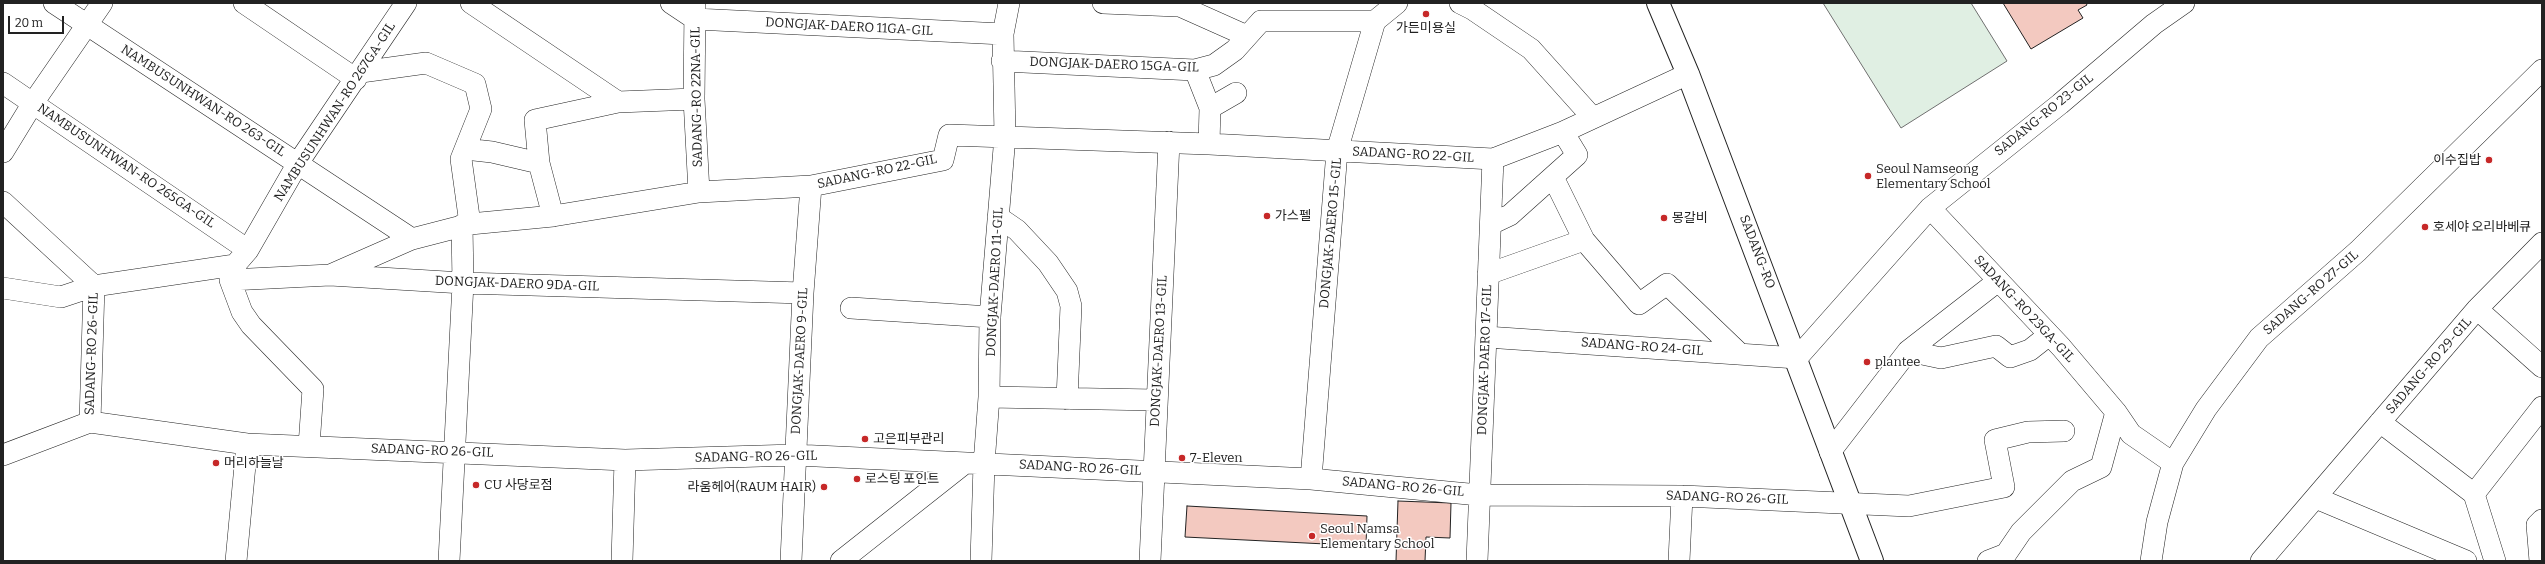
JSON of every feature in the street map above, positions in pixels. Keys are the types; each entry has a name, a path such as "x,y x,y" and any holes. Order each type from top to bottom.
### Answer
{"main road":[{"name":"SADANG-RO","path":"1658,3 1688,74 1797,358 1830,452 1872,561"}],"street":[{"name":"NAMBUSUNHWAN-RO 263-GIL","path":"54,3 412,239"},
{"path":"3,152 32,103 102,3"},
{"path":"244,3 359,75 426,63 474,84 481,109 461,159 466,225 449,561"},
{"name":"NAMBUSUNHWAN-RO 267GA-GIL","path":"3,288 61,297 94,286 235,265 248,250 298,163 359,75 406,3"},
{"path":"471,3 618,102"},
{"path":"671,3 695,11"},
{"name":"DONGJAK-DAERO 11-GIL","path":"981,561 974,463 990,397 990,317 1005,136 1002,61 1003,34 1009,3"},
{"path":"1103,3 1175,4 1247,36"},
{"path":"1375,21 1397,3"},
{"path":"1460,3 1472,8 1531,49 1593,118"},
{"name":"SADANG-RO 23-GIL","path":"1797,358 1930,208 2060,104 2154,24 2184,3"},
{"name":"DONGJAK-DAERO 11GA-GIL","path":"695,11 1003,34"},
{"name":"SADANG-RO 22NA-GIL","path":"695,11 694,100 699,192"},
{"name":"DONGJAK-DAERO 15GA-GIL","path":"1002,61 1195,70 1214,65 1235,50 1260,21 1375,21"},
{"name":"DONGJAK-DAERO 15-GIL","path":"1311,479 1337,151 1375,21"},
{"path":"1195,70 1210,108 1209,144"},
{"name":"SADANG-RO 27-GIL","path":"2151,561 2157,522 2173,463 2206,409 2259,338 2358,251 2542,70"},
{"name":"SADANG-RO 22-GIL","path":"330,275 412,239 466,225 553,216 699,192 811,186 943,160 949,135 1169,142 1493,159 1563,132 1688,74"},
{"name":"NAMBUSUNHWAN-RO 265GA-GIL","path":"3,83 248,250"},
{"path":"1210,108 1236,92"},
{"path":"553,216 539,163 535,120 573,113 618,102 694,100"},
{"path":"1491,224 1510,215 1577,155 1563,132"},
{"name":"DONGJAK-DAERO 13-GIL","path":"1150,561 1156,400 1169,142"},
{"path":"465,149 492,152 539,163"},
{"name":"DONGJAK-DAERO 17-GIL","path":"1476,561 1493,159"},
{"path":"1553,177 1584,240 1639,304 1667,284 1739,353"},
{"name":"DONGJAK-DAERO 9-GIL","path":"791,561 803,293 811,186"},
{"path":"3,202 94,286"},
{"name":"SADANG-RO 23GA-GIL","path":"1930,208 2049,335 2116,412 2131,434 2173,463"},
{"path":"998,217 1017,230 1048,263 1067,291 1071,306 1067,398"},
{"path":"1488,274 1584,240"},
{"name":"SADANG-RO 29-GIL","path":"2261,561 2477,309 2542,243"},
{"name":"DONGJAK-DAERO 9DA-GIL","path":"309,446 313,389 251,325 242,312 230,280 330,275 463,283 803,293"},
{"path":"1830,452 1908,351 1998,281"},
{"name":"SADANG-RO 26-GIL","path":"90,422 94,286"},
{"path":"851,308 990,317"},
{"name":"SADANG-RO 29-GIL","path":"2477,309 2542,367"},
{"path":"1908,351 1941,358 1996,346 2010,357 2030,350 2049,335"},
{"name":"SADANG-RO 24-GIL","path":"1486,337 1797,358"},
{"path":"990,397 1156,400"},
{"path":"2495,561 2474,494 2542,407"},
{"path":"1988,561 2006,554 2021,532 2072,481 2101,467 2116,412"},
{"name":"SADANG-RO 26-GIL","path":"3,455 90,422 247,444 454,451 624,460 796,455 1311,479 1479,495 1682,496 1850,504"},
{"name":"SADANG-RO 29-GIL","path":"2380,422 2474,494"},
{"path":"1850,504 1909,506 2004,487 1995,440 2028,432 2064,431"},
{"path":"236,561 247,444"},
{"path":"622,561 624,460"},
{"path":"841,561 974,463"},
{"path":"1679,561 1682,496"},
{"path":"2316,498 2466,561"},
{"path":"2540,561 2537,525 2542,520"}],"green space":[{"path":"1823,3 1971,3 2007,61 1901,128"}],"building":[{"path":"2003,3 2086,3 2087,5 2078,10 2083,18 2031,49"},
{"path":"1398,501 1451,503 1450,538 1426,537 1425,561 1396,561"},
{"path":"1187,506 1367,516 1366,546 1185,537"}],"place":[{"name":"가든미용실","path":"1426,14"},
{"name":"이수집밥","path":"2489,160"},
{"name":"Seoul Namseong Elementary School","path":"1868,176"},
{"name":"가스펠","path":"1267,216"},
{"name":"몽갈비","path":"1664,218"},
{"name":"호세야 오리바베큐","path":"2425,227"},
{"name":"plantee","path":"1867,362"},
{"name":"고은피부관리","path":"865,439"},
{"name":"7-Eleven","path":"1182,458"},
{"name":"머리하늘날","path":"216,463"},
{"name":"로스팅 포인트","path":"857,479"},
{"name":"CU 사당로점","path":"476,485"},
{"name":"라움헤어(RAUM HAIR)","path":"824,487"},
{"name":"Seoul Namsa Elementary School","path":"1312,536"}]}
